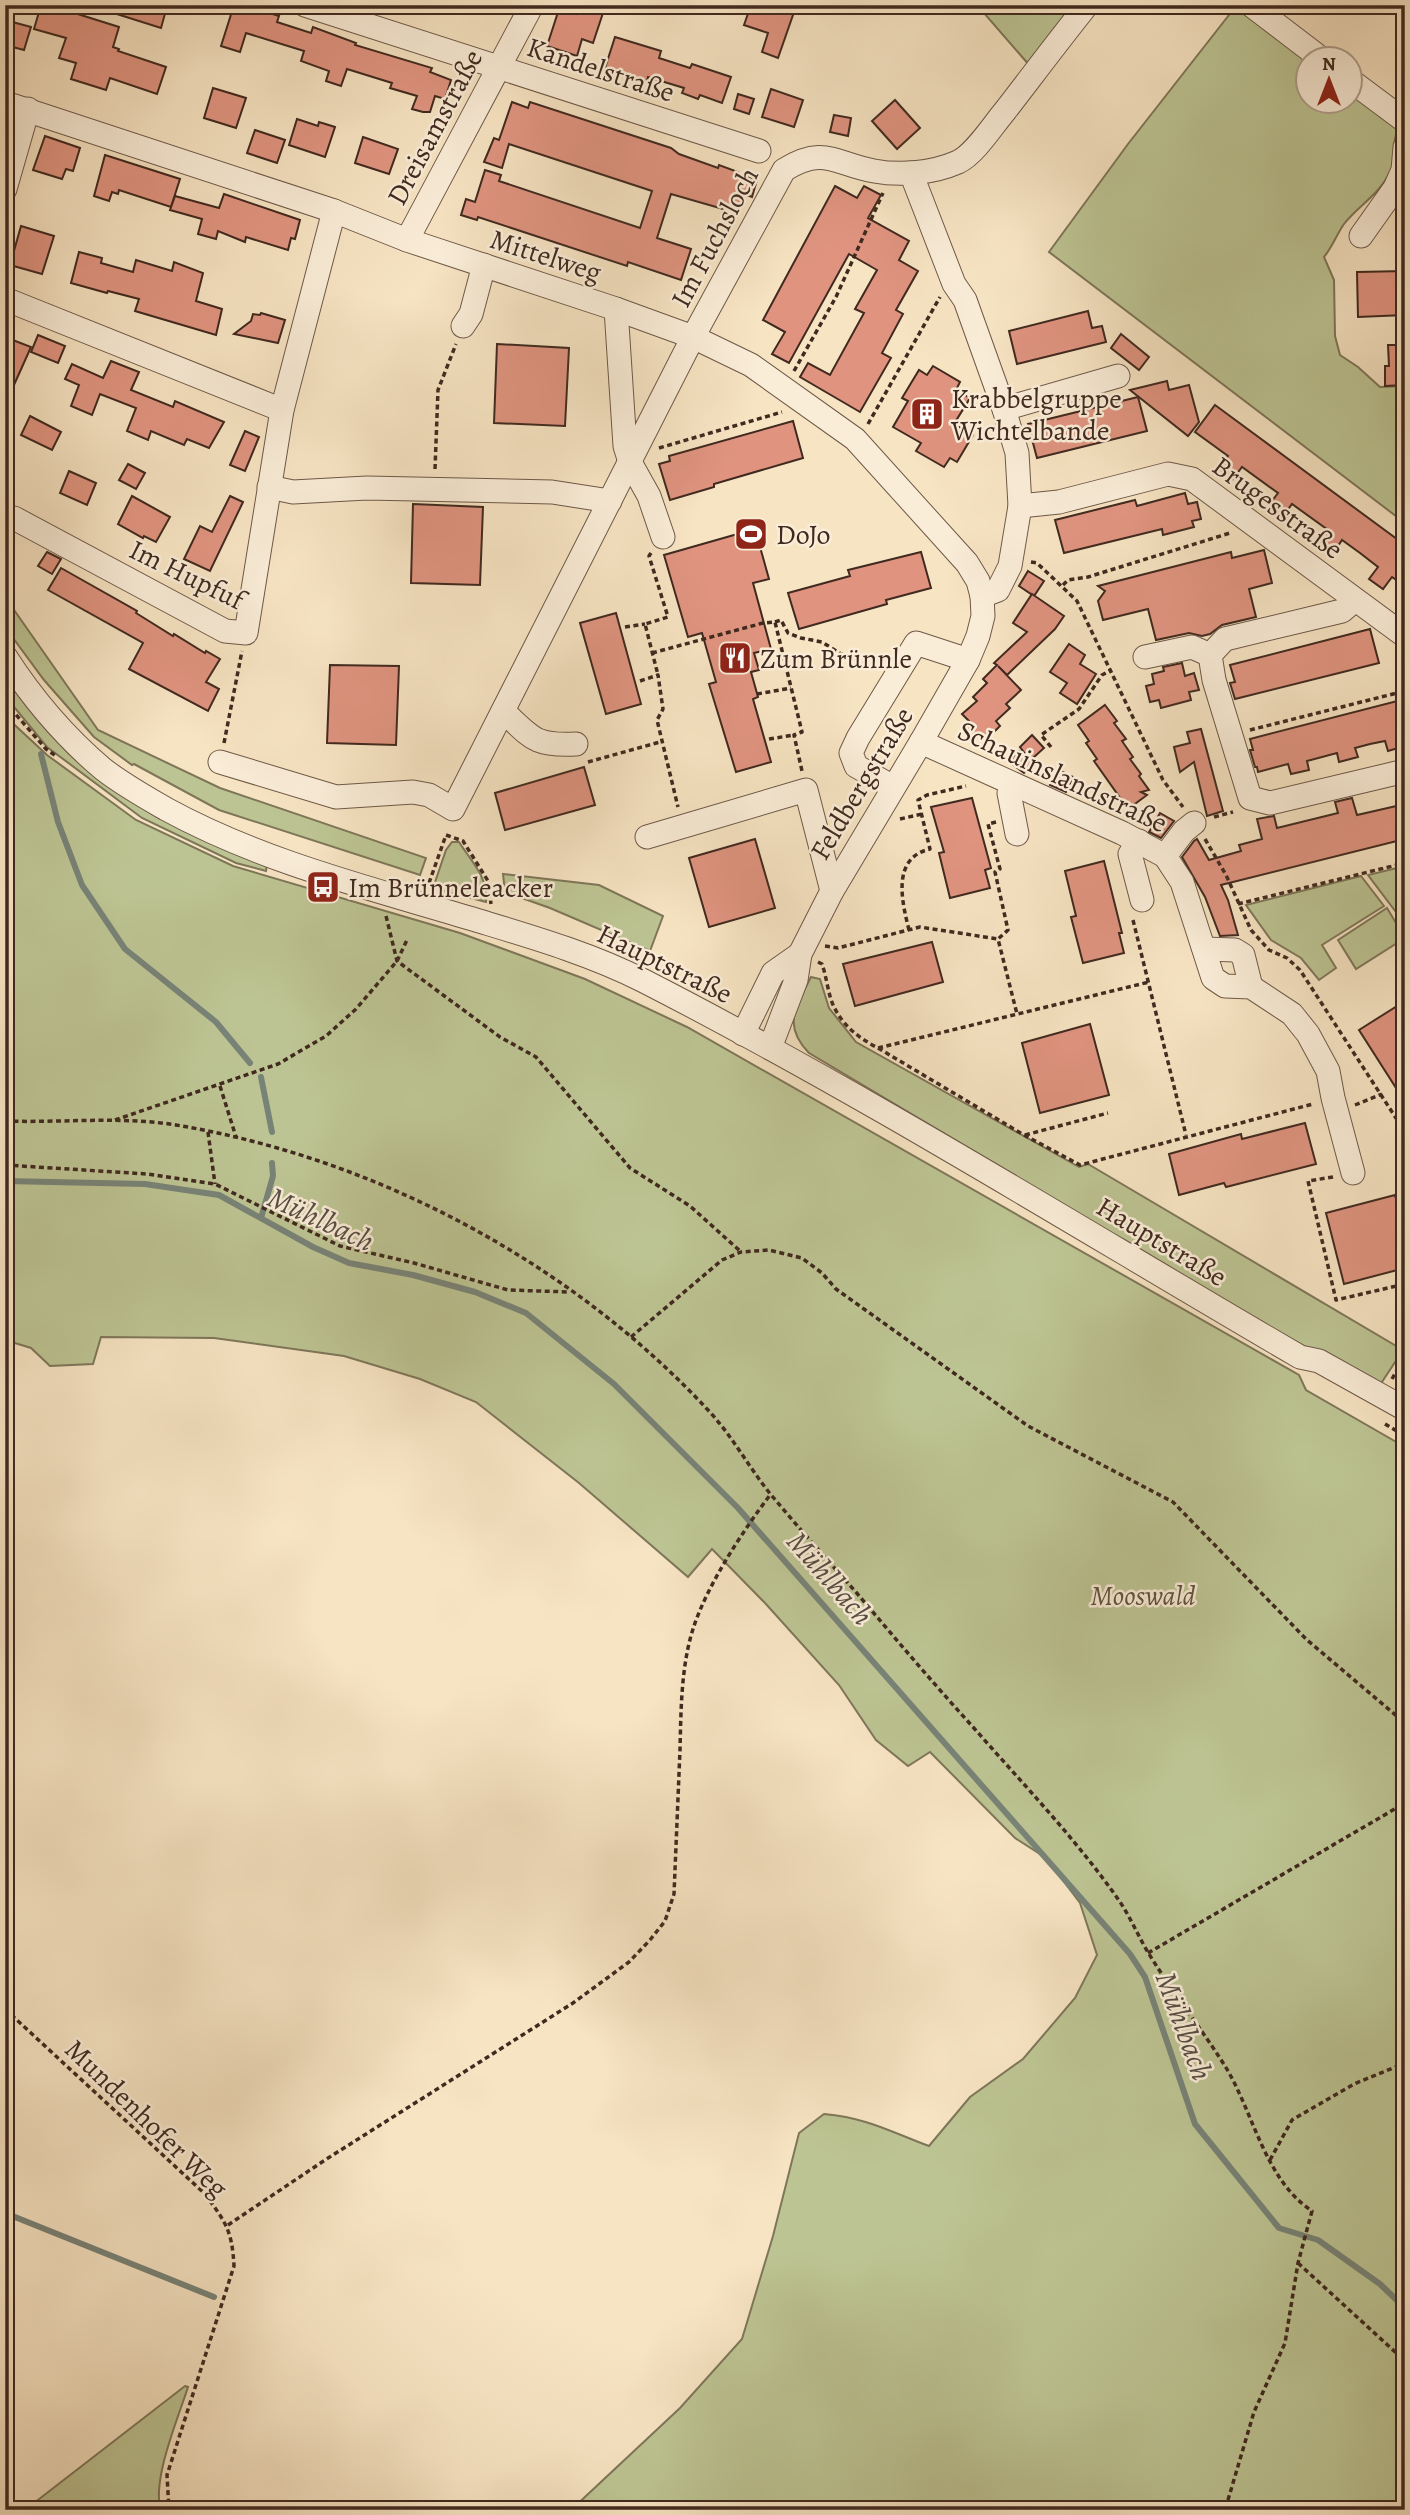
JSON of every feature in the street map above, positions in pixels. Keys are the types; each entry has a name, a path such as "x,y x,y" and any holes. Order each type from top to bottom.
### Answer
{"street":[{"name":"Kandelstraße","path":"305,5 759,151"},
{"name":"Dreisamstraße","path":"407,240 532,5"},
{"name":"Im Fuchsloch","path":"693,337 784,170 799,160 823,156 872,171 901,174 960,161 981,141 1087,5"},
{"path":"1251,5 1305,46"},
{"path":"1364,90 1405,121"},
{"name":"Mittelweg","path":"5,103 334,211 407,240 616,309 693,337 751,365 787,399 855,439 967,563 978,581 982,596"},
{"path":"5,189 28,109"},
{"path":"1361,236 1404,170 1405,147"},
{"path":"901,174 954,284 965,300 1017,453 1020,506 1010,566 998,590 982,596"},
{"name":"Im Hupfuf","path":"14,518 225,631 246,634 282,410 334,211"},
{"path":"463,326 471,314 484,265"},
{"path":"5,299 282,410"},
{"path":"616,309 625,446 630,462 649,496 663,537"},
{"path":"220,762 336,797 413,792 429,796 453,809 693,337"},
{"path":"1004,409 1118,376"},
{"name":"Brugesstraße","path":"1020,506 1059,502 1168,474 1192,479 1405,636"},
{"path":"270,487 293,492 367,488 552,492 610,501"},
{"name":"Feldbergstraße","path":"770,1048 796,980 803,949 832,891 968,660 983,616 982,596"},
{"path":"1210,655 1225,639 1342,611 1355,600"},
{"path":"893,787 856,766 851,753 895,676 916,643 968,660"},
{"path":"1145,657 1192,647 1210,655"},
{"path":"1210,655 1214,680 1250,798 1270,803 1405,771"},
{"name":"Hauptstraße","path":"5,656 43,709 72,740 104,770 139,793 237,844 280,860 517,931 629,974 803,1065 993,1174 1300,1357 1319,1361 1405,1409"},
{"path":"503,711 535,741 560,745 576,753"},
{"name":"Schauinslandstraße","path":"921,742 1139,841 1165,856 1182,882 1213,978 1225,986 1251,987 1292,1014 1308,1034 1328,1071 1334,1105 1353,1173"},
{"path":"1013,784 1009,793 1015,826"},
{"path":"647,837 806,790 832,891"},
{"path":"1165,856 1184,831 1194,823"},
{"path":"1137,908 1130,854 1139,841"},
{"name":"Feldbergstraße","path":"743,1034 773,973 803,949"},
{"path":"1204,949 1235,950 1243,955 1251,987"},
{"name":"Hauptstraße","path":"1300,1357 1312,1372 1405,1424"}],"path":[{"path":"659,448 787,399 901,174"},
{"path":"855,439 865,430 943,292 954,284"},
{"path":"434,490 438,390 463,326"},
{"path":"1062,585 1068,580 1088,577 1235,531 1250,522"},
{"path":"625,627 668,617 649,556 663,537"},
{"path":"652,653 764,622 781,620 788,633 822,642 841,654 875,664 895,676"},
{"path":"769,739 802,732 775,622"},
{"path":"645,624 663,709 657,720 660,742 683,826"},
{"path":"220,762 246,634"},
{"path":"1051,747 1041,735 1079,709 1102,676 1111,670"},
{"path":"640,681 658,676"},
{"path":"757,694 791,688"},
{"path":"1231,735 1405,691"},
{"path":"794,735 806,790"},
{"path":"576,753 588,762 660,742"},
{"path":"909,930 901,894 904,872 913,856 930,849 918,800 926,795 980,783 985,771"},
{"path":"998,939 1008,930 995,872 1000,869 988,824 1015,826"},
{"path":"429,883 446,835 463,841 488,881 492,901 484,922"},
{"path":"1238,904 1405,863"},
{"path":"366,887 383,907 397,961 500,1037 536,1057 630,1168 691,1206 741,1252"},
{"path":"1137,908 1149,982 1186,1135"},
{"path":"803,949 838,948 920,928 998,939"},
{"path":"998,939 1017,1014"},
{"path":"113,1121 278,1064 326,1036 356,1009 397,961 407,940"},
{"path":"803,949 822,964 833,1006 855,1036 1080,1165 1186,1135 1381,1094"},
{"path":"878,1048 1149,982"},
{"path":"220,1086 236,1137"},
{"path":"1024,1135 1108,1113"},
{"path":"5,1121 113,1121 173,1125 236,1137 324,1162 377,1183 488,1236 572,1292 631,1336 710,1412 770,1494 971,1725 1065,1828 1122,1903 1148,1953 1227,2069 1270,2160 1295,2199 1312,2211 1298,2263 1284,2343 1254,2412 1225,2510"},
{"path":"208,1132 215,1184"},
{"path":"5,1165 147,1174 215,1184 340,1246 414,1263 508,1290 572,1292"},
{"path":"1353,1173 1308,1181 1336,1300 1405,1284"},
{"path":"631,1336 722,1260 741,1252 769,1250 802,1258 822,1273 836,1289 1028,1426 1173,1502 1307,1640 1405,1723"},
{"path":"228,2225 325,2160 573,2003 629,1962 665,1921 674,1895 681,1710 684,1675 693,1629 707,1595 770,1494"},
{"path":"1148,1953 1405,1803"},
{"name":"Mundenhofer Weg","path":"5,2009 205,2194 228,2225 233,2241 234,2266 167,2475 169,2510"},
{"path":"1270,2160 1292,2120 1354,2084 1405,2063"},
{"path":"1298,2263 1405,2361"}],"green space":[{"path":"977,5 1096,5 1030,66"},
{"path":"1236,6 1294,48 1294,116 1364,116 1364,98 1401,125 1395,138 1393,163 1388,176 1344,224 1324,257 1334,280 1335,336 1340,355 1380,387 1405,386 1405,523 1049,252 1128,144"},
{"path":"5,597 98,730 220,788 426,858 420,875 219,810 132,765 94,737 44,680 5,627"},
{"path":"5,671 38,719 267,864 266,871 236,863 142,818 47,747 5,696"},
{"name":"Mooswald","path":"5,716 47,755 136,820 233,866 460,933 585,979 687,1027 1299,1375 1306,1390 1405,1447 1405,2510 571,2510 680,2408 742,2339 773,2236 799,2133 824,2114 866,2122 929,2146 970,2097 1023,2059 1075,1998 1097,1955 1080,1903 1046,1858 1015,1838 930,1752 908,1766 876,1740 839,1685 712,1549 688,1577 579,1483 476,1402 420,1379 344,1356 214,1338 101,1337 93,1364 50,1366 31,1348 5,1340"},
{"path":"452,842 459,842 482,877 486,902 440,890 441,887 434,885 446,850"},
{"path":"1405,866 1405,924 1368,875"},
{"path":"503,874 599,885 663,916 650,951 550,908 505,892"},
{"path":"1361,876 1384,906 1322,945 1336,968 1319,980 1301,958 1271,940 1246,905"},
{"path":"1387,908 1405,938 1356,969 1338,940"},
{"path":"811,977 820,979 829,1008 856,1042 1079,1167 1088,1164 1403,1350 1378,1388 1237,1308 809,1053 796,1034 794,1016"},
{"path":"185,2386 188,2387 163,2466 159,2498 161,2510 25,2510"}],"building":[{"path":"41,5 66,5 65,10 119,27 113,47 166,67 157,94 110,78 106,90 71,79 76,63 59,58 66,38 34,29"},
{"path":"102,5 150,5 166,10 161,28 101,9"},
{"path":"234,5 244,5 279,16 277,22 311,33 313,27 356,43 355,45 432,68 430,72 451,80 445,99 435,96 430,112 412,109 417,96 390,88 392,83 347,69 341,86 326,81 329,71 301,61 304,51 246,33 240,52 221,46"},
{"path":"579,5 603,13 593,43 582,39 577,56 547,46 559,9 576,14"},
{"path":"751,5 775,5 794,12 778,58 762,52 768,33 744,25"},
{"path":"5,20 31,27 24,50 5,45"},
{"path":"615,37 661,51 659,58 690,68 692,64 731,77 722,103 700,95 698,99 682,93 684,88 648,77 647,81 605,68"},
{"path":"213,88 246,98 236,128 204,118"},
{"path":"771,89 803,100 794,127 762,117"},
{"path":"738,94 754,99 749,114 734,109"},
{"path":"895,100 920,128 897,149 872,121"},
{"path":"512,102 528,108 530,102 671,148 679,154 718,168 719,165 738,172 737,174 757,180 752,197 744,194 737,213 671,194 657,238 691,249 681,280 628,262 627,266 478,217 477,220 461,215 466,199 475,202 485,170 501,175 499,181 640,228 652,191 509,144 502,168 484,162 494,138 499,140"},
{"path":"834,115 851,118 848,136 830,132"},
{"path":"297,119 318,126 319,122 335,127 325,157 289,145"},
{"path":"255,130 285,140 277,163 247,153"},
{"path":"45,136 80,148 73,171 66,169 62,179 33,170"},
{"path":"363,137 398,149 389,174 355,163"},
{"path":"105,155 180,179 171,207 119,190 118,194 112,192 109,201 94,196"},
{"path":"835,186 857,198 864,186 881,195 868,218 909,241 899,260 918,271 896,310 903,314 882,353 891,358 860,412 800,377 808,363 830,375 864,313 855,309 877,270 849,254 789,363 772,354 785,332 763,320"},
{"path":"224,194 300,220 295,239 291,238 288,250 246,237 245,242 218,231 216,239 198,234 202,219 170,210 175,196 219,208"},
{"path":"21,226 54,236 42,274 10,265"},
{"path":"79,252 102,258 101,263 133,272 136,260 172,271 174,262 203,273 196,301 222,309 216,335 135,311 139,299 71,283"},
{"path":"1405,271 1405,315 1358,317 1357,272"},
{"path":"1088,311 1092,328 1102,326 1106,342 1017,364 1009,331"},
{"path":"261,313 285,320 278,343 234,334 251,321 253,314"},
{"path":"1121,334 1149,357 1139,370 1111,348"},
{"path":"38,335 65,346 58,363 31,352"},
{"path":"5,337 31,347 5,405"},
{"path":"497,344 569,348 565,426 494,423"},
{"path":"1388,345 1405,345 1405,385 1385,386 1385,366 1389,366"},
{"path":"111,361 139,372 131,390 173,407 175,401 224,422 209,448 187,439 184,445 151,431 148,440 127,431 136,408 100,394 92,415 71,406 79,385 65,379 72,364 103,378"},
{"name":"Krabbelgruppe Wichtelbande","path":"933,366 960,382 956,390 970,398 954,424 973,435 957,462 950,458 944,467 916,451 921,443 893,427 908,401 902,398 919,370 927,375"},
{"path":"1167,381 1169,390 1189,385 1199,422 1188,436 1130,390"},
{"path":"1138,397 1147,431 1037,458 1028,424"},
{"path":"1215,405 1405,545 1405,586 1392,577 1383,589 1369,579 1378,567 1360,553 1342,540 1334,552 1319,542 1328,530 1292,504 1284,515 1269,505 1278,493 1242,467 1233,479 1219,468 1228,456 1195,432"},
{"path":"30,416 61,432 52,450 21,435"},
{"path":"793,421 803,458 670,500 659,464 670,461 669,456"},
{"path":"245,431 259,437 245,471 230,465"},
{"path":"128,464 145,473 136,489 119,480"},
{"path":"69,471 96,483 87,505 60,493"},
{"path":"1185,493 1188,504 1197,502 1201,519 1192,521 1194,527 1163,535 1162,529 1064,553 1055,520 1135,500 1137,506"},
{"path":"132,496 170,517 156,542 118,524"},
{"path":"230,496 243,502 210,571 184,559 200,526 212,532"},
{"path":"413,504 483,507 480,585 411,583"},
{"path":"755,529 769,579 753,583 771,649 754,653 759,670 751,672 758,697 753,699 771,762 736,772 709,684 716,682 702,633 688,637 664,555"},
{"path":"1264,550 1272,583 1249,589 1256,617 1222,625 1210,634 1202,636 1189,633 1156,640 1148,609 1103,620 1098,601 1105,591 1098,586 1231,552 1232,558"},
{"path":"47,552 61,559 52,574 38,566"},
{"path":"921,552 931,588 886,600 887,604 799,629 788,593 850,576 848,570"},
{"path":"61,568 137,611 136,613 173,636 174,634 220,659 206,682 219,689 208,711 129,669 143,643 48,590"},
{"path":"1028,571 1044,581 1034,596 1019,586"},
{"path":"1032,594 1064,616 1055,629 1007,675 998,666 1021,690 1006,704 1010,708 996,721 1000,726 986,740 980,734 974,740 962,727 969,721 962,714 977,701 973,697 987,683 983,679 997,665 994,663 1027,632 1013,623"},
{"path":"616,613 641,704 606,714 580,623"},
{"path":"1370,629 1379,663 1235,699 1230,683 1235,682 1230,665"},
{"path":"1069,644 1085,655 1080,664 1096,674 1077,704 1060,693 1067,683 1050,672"},
{"path":"1182,663 1185,676 1194,673 1199,690 1189,692 1191,700 1161,708 1159,700 1150,702 1146,686 1154,684 1152,674 1164,671 1163,667"},
{"path":"330,665 399,666 396,745 327,743"},
{"path":"1405,699 1405,746 1388,751 1385,741 1370,744 1355,748 1358,757 1339,762 1337,753 1307,761 1309,770 1291,774 1288,764 1258,772 1255,767 1250,739"},
{"path":"1105,705 1117,721 1114,723 1126,739 1122,741 1133,757 1130,759 1149,790 1141,792 1147,795 1128,809 1094,761 1097,759 1086,743 1089,741 1078,725"},
{"path":"1201,729 1223,811 1207,816 1194,762 1180,772 1174,747 1190,743 1187,732"},
{"path":"1032,735 1044,748 1033,758 1037,760 1024,773 1009,762 1019,751 1026,755 1020,747"},
{"path":"584,767 595,805 505,830 495,793"},
{"path":"1057,769 1073,777 1066,792 1050,785"},
{"path":"972,798 991,868 985,870 990,888 950,898 939,853 944,852 931,807"},
{"path":"1352,798 1357,815 1405,804 1405,839 1221,885 1238,935 1220,936 1205,897 1182,857 1194,841 1197,839 1209,860 1241,851 1239,845 1262,839 1257,819 1274,816 1277,828 1338,813 1335,802"},
{"path":"1160,813 1174,821 1161,838 1149,832"},
{"path":"755,839 775,908 709,927 689,858"},
{"path":"1104,861 1122,933 1119,933 1124,953 1083,963 1071,917 1076,916 1065,871"},
{"path":"932,942 943,982 855,1006 843,964"},
{"path":"1405,1001 1405,1102 1359,1030"},
{"path":"1090,1024 1109,1095 1040,1113 1022,1043"},
{"path":"1305,1123 1316,1164 1226,1187 1224,1183 1179,1195 1169,1154 1241,1134 1242,1139"},
{"path":"1395,1195 1405,1234 1405,1268 1344,1284 1326,1213"}],"waterway":[{"path":"41,754 58,822 82,885 125,949 216,1022 250,1063"},
{"path":"261,1077 272,1132"},
{"path":"261,1218 273,1176 272,1163"},
{"name":"Mühlbach","path":"5,1181 145,1184 219,1195 313,1247 349,1263 413,1275 475,1292 526,1313 614,1384 738,1508 1130,1954 1145,1977 1195,2124 1279,2228 1318,2240 1380,2284 1405,2308"},
{"path":"5,2213 214,2297"}],"place":[{"name":"Krabbelgruppe Wichtelbande","path":"927,414"},
{"name":"DoJo","path":"751,534"},
{"name":"Zum Brünnle","path":"735,658"},
{"name":"Im Brünneleacker","path":"323,887"}]}
